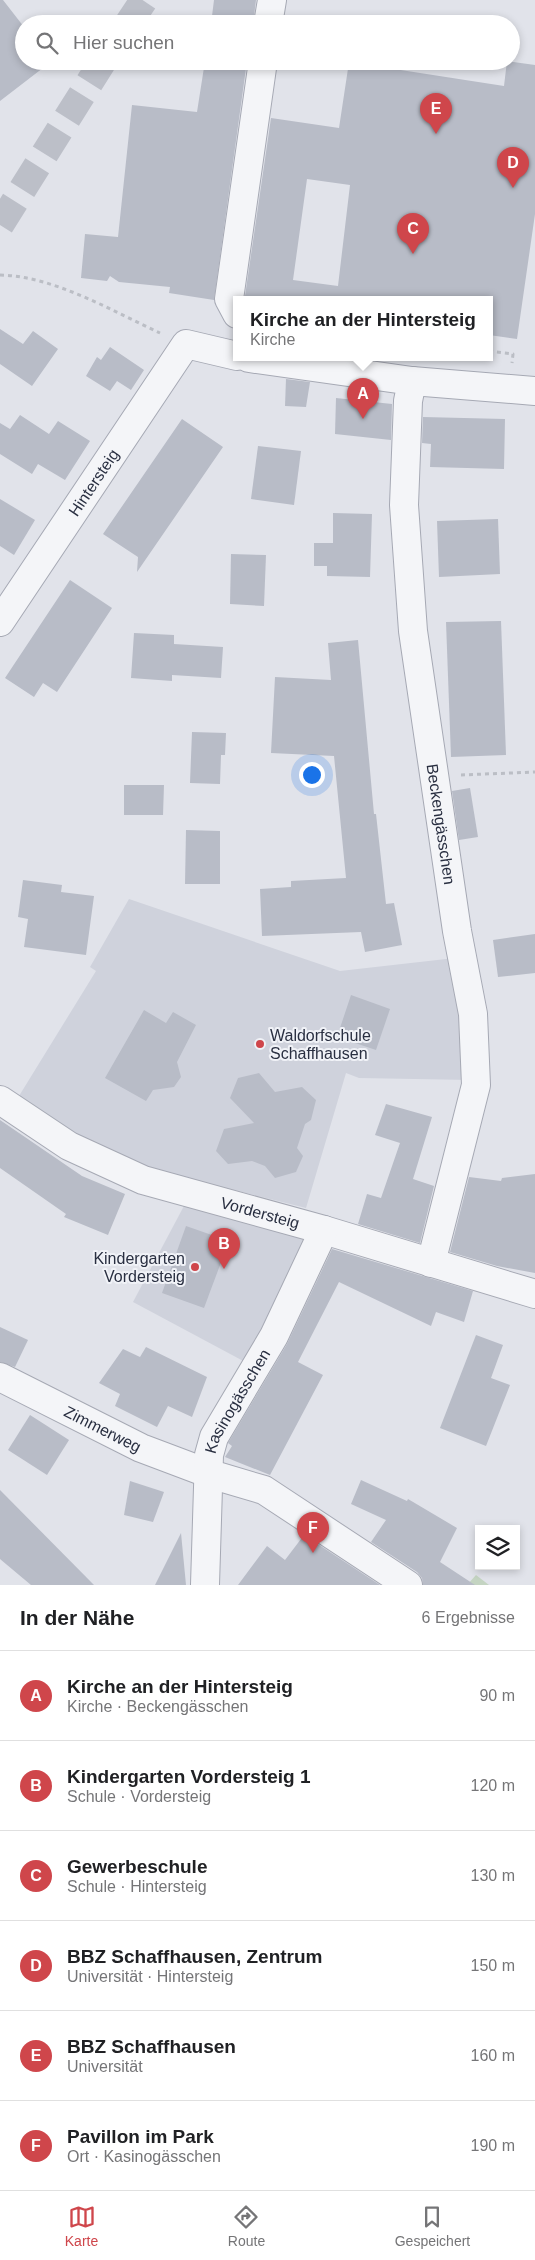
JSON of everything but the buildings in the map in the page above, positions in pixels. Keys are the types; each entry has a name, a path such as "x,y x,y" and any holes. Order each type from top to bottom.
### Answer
{"street":[{"path":"270,15 272,0"},
{"path":"233,306 229,299 262,70"},
{"path":"186,344 233,354"},
{"name":"Hintersteig","path":"0,622 186,344"},
{"path":"272,361 412,381 535,391"},
{"name":"Beckengässchen","path":"412,381 408,401 404,505 413,630 456,931 473,1014 476,1085 431,1262"},
{"name":"Vordersteig","path":"0,1100 68,1146 143,1180 324,1230 535,1294"},
{"name":"Kasinogässchen","path":"206,1585 209,1455 214,1437 274,1336 324,1230"},
{"name":"Zimmerweg","path":"0,1377 141,1448 210,1474 264,1490 408,1585"}],"path":[{"path":"0,275 29,277 66,290 186,344"},
{"path":"493,352 513,354"},
{"path":"435,777 535,772"}],"shaded area":[{"name":"Waldorfschule Schaffhausen","path":"129,899 340,971 455,958 470,1080 359,1078 346,1073 306,1208 149,1169 76,1134 19,1096 96,971 90,967"},
{"path":"185,1204 314,1235 247,1363 133,1302"}],"green space":[{"path":"476,1575 489,1585 467,1585"}],"tunnel":[{"path":"134,15 144,0"},
{"path":"0,225 97,70"}],"place":[{"name":"BBZ Schaffhausen","path":"436,134"},
{"name":"BBZ Schaffhausen, Zentrum","path":"513,188"},
{"name":"Gewerbeschule","path":"413,254"},
{"name":"Kirche an der Hintersteig","path":"363,419"},
{"name":"Waldorfschule Schaffhausen","path":"260,1044"},
{"name":"Kindergarten Vordersteig","path":"195,1267"},
{"name":"Kindergarten Vordersteig 1","path":"224,1269"},
{"name":"Pavillon im Park","path":"313,1553"}]}
